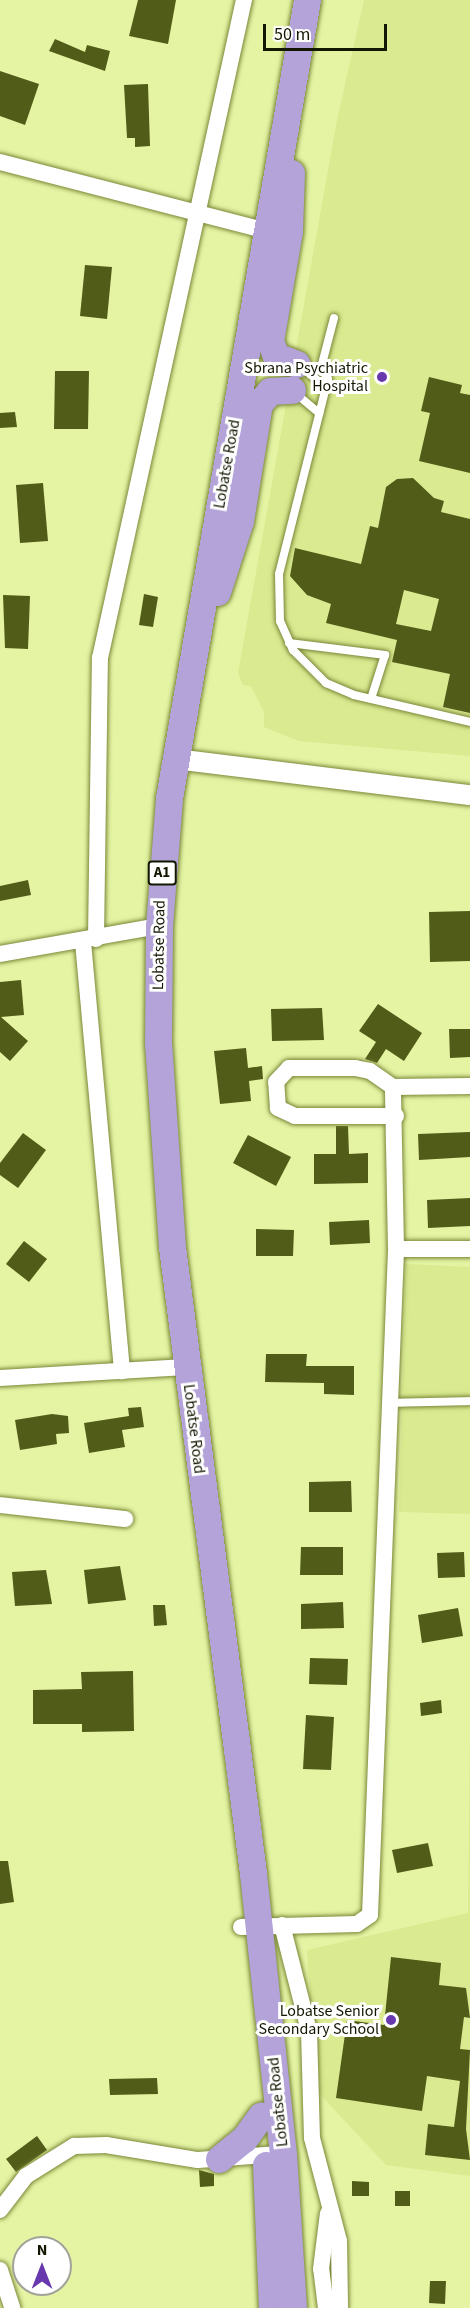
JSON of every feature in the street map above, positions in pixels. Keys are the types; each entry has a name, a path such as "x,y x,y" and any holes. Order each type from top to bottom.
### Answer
{"highway":[{"name":"Lobatse Road","path":"293,2308 274,2154 261,1926 235,1754 186,1367 162,1135 159,926 175,759 307,0"},
{"path":"192,664 235,542 259,404 270,391 294,377 276,356 270,341 289,231 295,73"},
{"name":"Lobatse Road","path":"261,1926 261,2115 274,2154 267,2194 272,2308"},
{"path":"261,2115 244,2139 225,2159 252,2170 267,2194"}],"street":[{"path":"122,1371 89,940 100,658 195,214 244,0"},
{"path":"0,162 266,231"},
{"path":"175,759 470,795"},
{"path":"0,954 159,926"},
{"path":"396,1116 295,1116 278,1108 275,1097 276,1082 289,1068 365,1069 393,1087 470,1086"},
{"path":"340,2308 339,2241 328,2213 312,2138 309,2031 261,1926 357,1924 370,1915 388,1403 396,1249 396,1116 393,1087"},
{"path":"396,1249 470,1249"},
{"path":"0,1378 186,1367"},
{"path":"0,1505 125,1519"},
{"path":"0,2210 26,2176 74,2146 225,2159 274,2154"},
{"path":"326,2308 321,2269 328,2213"},
{"path":"0,2270 12,2308"}],"lane":[{"path":"334,318 321,368 328,378 278,582 278,613 289,643 326,683 371,699 470,722"},
{"path":"294,377 326,387"},
{"path":"294,377 319,413"},
{"path":"289,643 385,654 371,699"},
{"path":"388,1403 470,1401"}],"shaded area":[{"name":"Sbrana Psychiatric Hospital","path":"364,0 470,0 470,756 299,741 264,727 264,712 251,686 243,685 238,673 337,120"},
{"path":"406,1264 470,1267 470,1514 399,1512"},
{"name":"Lobatse Senior Secondary School","path":"470,1734 470,2176 386,2165 316,2090 307,1950 468,1913"}],"building":[{"path":"138,0 176,0 168,44 129,36"},
{"path":"55,39 85,52 87,45 110,51 105,71 49,51"},
{"path":"0,71 39,84 25,125 0,116"},
{"path":"148,84 150,146 135,147 135,138 127,138 124,85"},
{"path":"85,265 112,267 107,319 80,316"},
{"path":"55,371 89,371 88,429 54,429"},
{"path":"429,377 462,385 460,393 470,395 470,473 419,461 430,413 421,411"},
{"path":"15,412 17,427 0,428 0,413"},
{"path":"413,478 434,498 444,501 441,512 470,519 470,713 443,707 450,674 392,662 397,640 326,623 331,604 307,595 290,576 295,548 361,564 370,526 378,528 386,487 397,479","holes":["404,590 439,599 431,631 396,624"]},
{"path":"43,483 48,541 20,543 16,485"},
{"path":"144,594 158,597 153,627 139,625"},
{"path":"3,595 30,596 28,649 5,648"},
{"path":"28,880 31,895 0,901 0,886"},
{"path":"470,911 470,961 430,962 429,912"},
{"path":"21,980 24,1015 1,1017 28,1041 10,1061 0,1052 0,982"},
{"path":"378,1004 422,1033 404,1061 386,1049 377,1063 365,1059 376,1042 359,1031"},
{"path":"322,1008 324,1040 272,1041 271,1009"},
{"path":"449,1029 470,1029 470,1057 450,1058"},
{"path":"246,1048 248,1068 262,1066 263,1079 249,1081 251,1101 220,1104 214,1051"},
{"path":"336,1126 348,1126 349,1154 368,1153 368,1183 314,1184 314,1154 336,1154"},
{"path":"470,1132 470,1157 419,1160 418,1134"},
{"path":"23,1133 46,1150 18,1188 0,1175 0,1163"},
{"path":"248,1135 291,1157 276,1186 233,1163"},
{"path":"470,1198 470,1226 428,1228 427,1200"},
{"path":"369,1220 370,1243 330,1245 329,1222"},
{"path":"256,1229 294,1230 293,1256 256,1256"},
{"path":"24,1241 47,1259 29,1282 6,1264"},
{"path":"266,1354 307,1354 306,1366 354,1366 354,1395 324,1394 324,1383 265,1382"},
{"path":"141,1407 144,1427 122,1430 125,1447 89,1453 84,1423 129,1416 128,1408"},
{"path":"52,1414 68,1416 69,1433 56,1434 57,1444 20,1450 15,1420"},
{"path":"351,1481 352,1512 309,1512 309,1482"},
{"path":"301,1547 343,1547 343,1575 300,1575"},
{"path":"464,1552 465,1577 438,1578 437,1553"},
{"path":"120,1566 126,1600 88,1604 84,1570"},
{"path":"46,1570 52,1604 15,1606 12,1572"},
{"path":"343,1602 344,1628 301,1629 301,1604"},
{"path":"153,1605 165,1605 167,1625 154,1626"},
{"path":"458,1608 463,1636 422,1643 418,1615"},
{"path":"310,1658 348,1659 347,1685 309,1684"},
{"path":"133,1671 134,1731 82,1732 82,1724 33,1724 33,1690 82,1689 81,1672"},
{"path":"441,1700 442,1713 421,1716 420,1703"},
{"path":"306,1715 334,1717 331,1770 303,1769"},
{"path":"428,1843 433,1866 397,1873 392,1850"},
{"path":"0,1861 8,1861 14,1902 0,1904"},
{"path":"391,1957 441,1963 439,1985 466,1988 470,2018 464,2017 460,2049 470,2050 466,2129 470,2160 425,2155 428,2124 454,2127 460,2081 427,2076 422,2111 336,2098 347,2020 384,2025"},
{"path":"157,2078 158,2094 110,2095 109,2079"},
{"path":"37,2136 47,2150 16,2172 6,2159"},
{"path":"199,2170 214,2174 214,2186 200,2187"},
{"path":"352,2181 369,2182 369,2196 352,2196"},
{"path":"395,2191 410,2191 410,2206 395,2206"},
{"path":"430,2281 446,2281 445,2304 429,2303"}],"place":[{"name":"Sbrana Psychiatric Hospital","path":"382,377"},
{"name":"Lobatse Senior Secondary School","path":"391,2020"}]}
